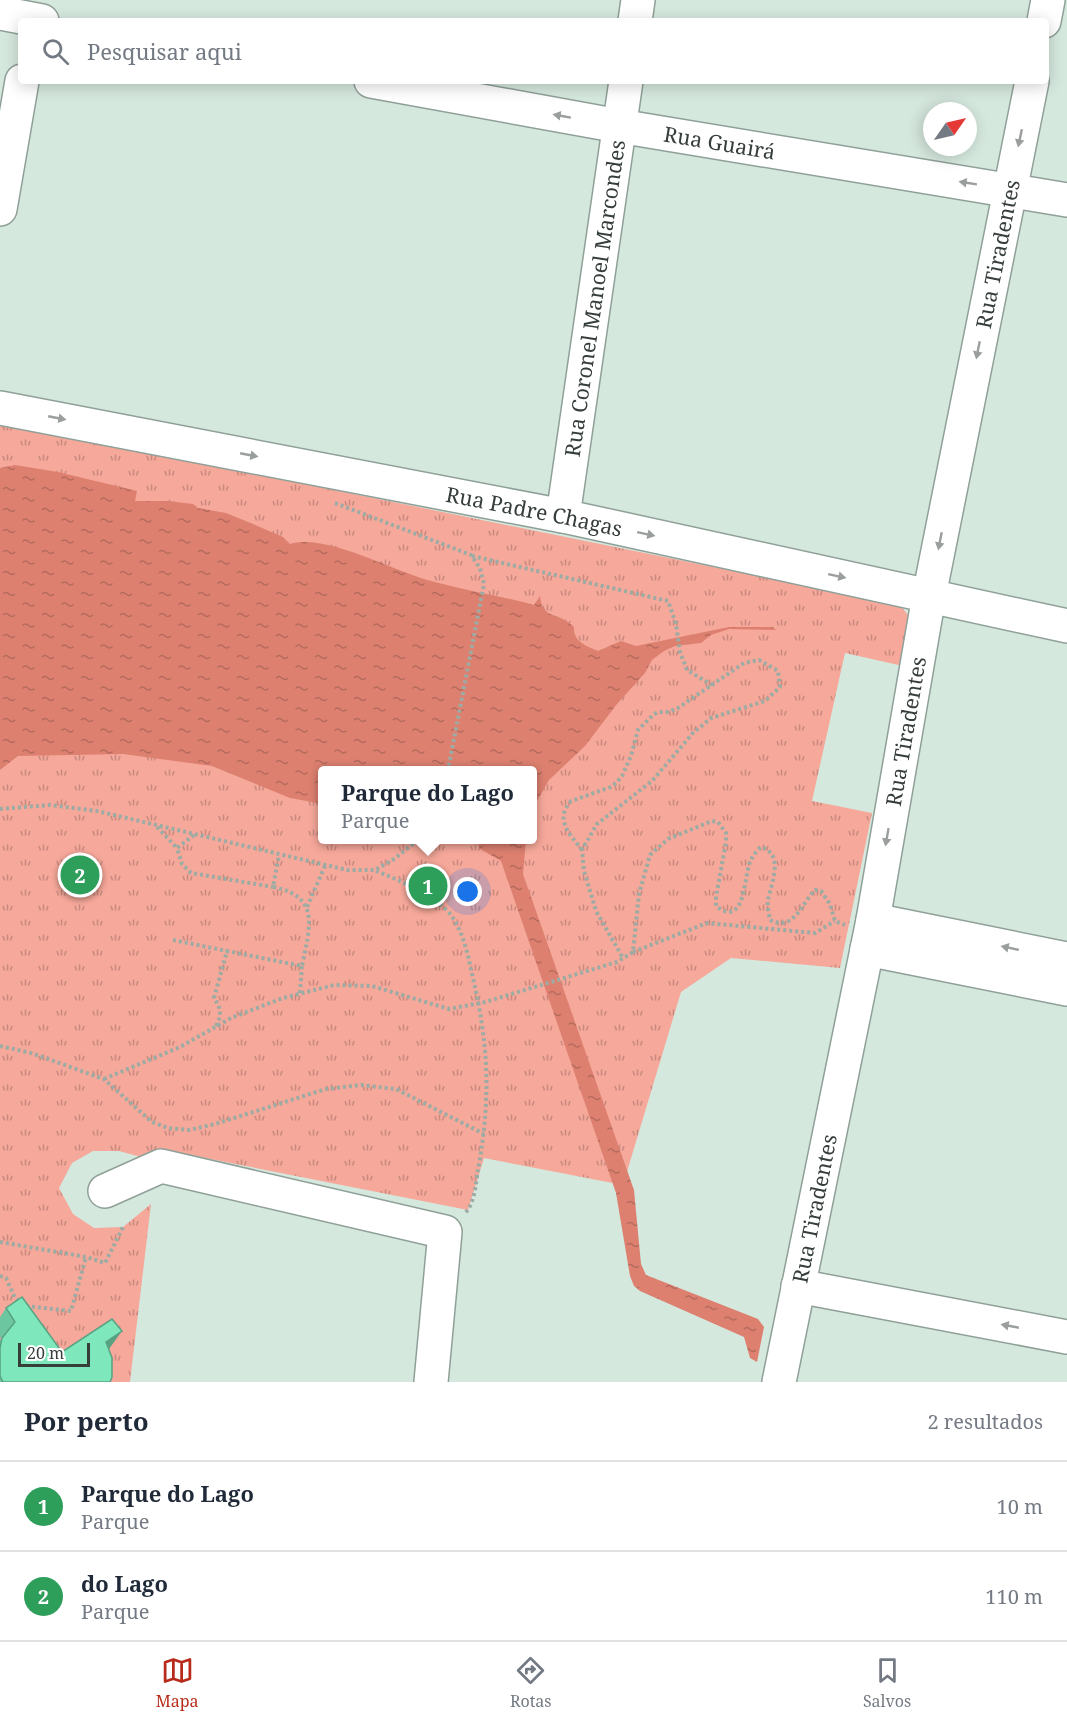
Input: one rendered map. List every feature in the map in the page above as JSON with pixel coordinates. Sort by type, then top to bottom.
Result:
[{"type":"street","points":[[635,18],[638,0]]},
{"type":"street","points":[[1045,18],[1048,0]]},
{"type":"street","points":[[0,13],[36,15]]},
{"type":"street","points":[[0,209],[21,84]]},
{"type":"street","name":"Rua Guairá","points":[[388,84],[620,126],[1067,200]]},
{"type":"street","name":"Rua Coronel Manoel Marcondes","points":[[563,516],[626,84]]},
{"type":"street","name":"Rua Tiradentes","points":[[779,1382],[870,934],[929,596],[1031,84]]},
{"type":"street","name":"Rua Padre Chagas","points":[[0,408],[563,516],[1067,626]]},
{"type":"street","points":[[870,934],[1067,959]]},
{"type":"street","points":[[870,934],[1067,988]]},
{"type":"street","points":[[105,1191],[161,1166],[445,1232],[431,1382]]},
{"type":"street","points":[[798,1286],[1067,1337]]},
{"type":"path","points":[[471,555],[668,601],[676,624],[680,652],[687,670],[712,685]]},
{"type":"path","points":[[449,766],[484,584]]},
{"type":"path","points":[[582,850],[597,824],[652,781],[693,733],[711,718],[765,701],[780,687],[778,671],[759,660],[744,663],[678,708],[653,715],[638,730],[622,776],[611,786],[571,801],[567,806],[563,814],[563,824],[582,850],[584,871],[596,911],[623,958]]},
{"type":"path","points":[[0,809],[50,806],[97,811],[325,866],[347,870],[375,870],[411,885],[452,916],[463,937],[479,1003],[487,1061],[484,1134],[474,1189],[468,1210],[445,1232]]},
{"type":"path","points":[[633,952],[639,894],[650,855],[668,839],[712,821],[718,822],[726,833],[716,906],[722,911],[735,910],[741,902],[750,862],[761,847],[767,849],[771,854],[776,868],[768,900],[770,920],[778,924],[791,921],[815,890],[820,891],[830,904],[835,921]]},
{"type":"path","points":[[155,825],[177,848],[182,864],[191,873],[273,887],[298,896],[308,908]]},
{"type":"path","points":[[177,848],[194,835]]},
{"type":"path","points":[[375,870],[413,844]]},
{"type":"path","points":[[273,887],[279,855]]},
{"type":"path","points":[[300,993],[310,921],[308,908],[325,866]]},
{"type":"path","points":[[835,921],[870,934]]},
{"type":"path","points":[[104,1079],[180,1047],[231,1018],[300,993],[334,985],[372,986],[449,1009],[485,1002],[617,962],[633,952],[708,923],[815,933],[835,921]]},
{"type":"path","points":[[173,940],[302,966]]},
{"type":"path","points":[[216,1027],[221,1017],[219,1006],[214,998],[227,951]]},
{"type":"path","points":[[0,1046],[31,1053],[104,1079],[152,1122],[168,1128],[189,1130],[198,1128],[326,1089],[361,1085],[396,1089],[484,1134]]},
{"type":"path","points":[[0,1242],[86,1257],[105,1263],[123,1227]]},
{"type":"path","points":[[0,1276],[6,1278],[15,1298],[26,1306],[70,1311],[86,1257]]},
{"type":"path","points":[[0,1335],[3,1340],[0,1343]]},
{"type":"green space","points":[[0,422],[900,605],[912,620],[903,666],[845,653],[812,801],[872,813],[840,968],[731,958],[681,992],[623,1185],[484,1158],[468,1210],[190,1155],[141,1157],[119,1151],[93,1151],[72,1163],[59,1188],[73,1214],[94,1228],[123,1227],[151,1204],[130,1382],[0,1382]]},
{"type":"water","points":[[15,465],[58,472],[137,491],[135,501],[193,504],[198,508],[226,513],[283,537],[290,544],[306,542],[323,544],[447,585],[534,605],[540,596],[541,604],[547,612],[568,622],[574,627],[578,640],[598,651],[621,641],[636,646],[729,627],[773,627],[776,630],[729,629],[711,635],[701,643],[675,646],[664,651],[652,660],[645,673],[617,704],[585,746],[549,780],[537,801],[537,766],[318,766],[318,803],[290,798],[212,766],[123,754],[18,756],[0,770],[0,468]]},
{"type":"water","points":[[478,844],[526,844],[523,874],[634,1190],[641,1264],[646,1275],[758,1319],[764,1327],[757,1362],[750,1358],[744,1337],[640,1291],[634,1286],[630,1276],[616,1193],[501,861],[480,849]]},
{"type":"building","points":[[22,1297],[62,1352],[112,1319],[122,1331],[106,1342],[112,1358],[110,1382],[3,1382],[0,1376],[2,1338],[15,1322],[6,1308]]},
{"type":"place","name":"do Lago","points":[[80,875]]},
{"type":"place","name":"Parque do Lago","points":[[428,886]]}]
